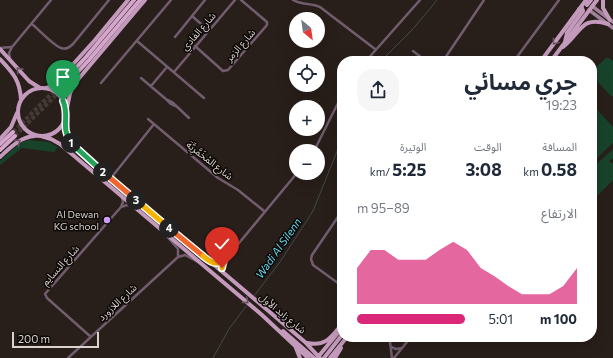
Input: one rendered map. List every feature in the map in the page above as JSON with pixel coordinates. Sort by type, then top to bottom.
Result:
[{"type":"highway","points":[[134,0],[61,87],[89,60],[140,0]]},
{"type":"highway","points":[[0,144],[14,134],[0,150]]},
{"type":"main road","points":[[21,101],[29,92],[51,86],[58,81],[128,0]]},
{"type":"main road","points":[[0,157],[21,140],[29,137],[48,136],[56,132],[65,119],[70,93],[75,83],[145,0]]},
{"type":"main road","points":[[544,56],[586,0]]},
{"type":"main road","points":[[591,0],[591,8]]},
{"type":"main road","points":[[555,56],[597,0]]},
{"type":"main road","points":[[603,0],[603,8],[613,28]]},
{"type":"main road","points":[[580,8],[591,8],[610,22]]},
{"type":"main road","points":[[565,42],[566,36],[583,11],[582,8],[580,8]]},
{"type":"main road","points":[[560,49],[589,22],[610,22]]},
{"type":"main road","points":[[0,48],[29,82],[52,91],[60,96],[65,104],[66,110]]},
{"type":"main road","points":[[0,59],[17,79],[21,101],[11,127],[0,139]]},
{"type":"main road","points":[[18,111],[19,119],[24,129],[31,134],[40,136]]},
{"type":"main road","name":"شارع زايد الأول","points":[[65,119],[65,130],[72,144],[305,342],[320,358]]},
{"type":"main road","name":"شارع زايد الأول","points":[[40,136],[51,139],[60,144],[262,315],[308,358]]},
{"type":"main road","points":[[277,328],[286,333],[314,358]]},
{"type":"main road","points":[[305,342],[315,344],[326,341],[337,330]]},
{"type":"main road","points":[[320,358],[337,335]]},
{"type":"main road","points":[[320,358],[337,340]]},
{"type":"main road","points":[[330,358],[343,342]]},
{"type":"main road","points":[[335,358],[344,342]]},
{"type":"main road","points":[[294,344],[300,358]]},
{"type":"street","points":[[10,60],[9,53],[12,47],[51,0]]},
{"type":"street","points":[[32,24],[58,46],[64,49],[73,44],[109,0]]},
{"type":"street","points":[[101,83],[171,0]]},
{"type":"street","points":[[175,37],[205,0]]},
{"type":"street","name":"شارع الفادي","points":[[174,72],[235,0]]},
{"type":"street","name":"شارع الزمر","points":[[195,46],[223,71],[228,70],[267,25],[267,22],[241,0]]},
{"type":"street","points":[[293,0],[298,3],[312,4],[320,7],[375,49]]},
{"type":"street","points":[[370,56],[420,0]]},
{"type":"street","points":[[446,56],[484,0]]},
{"type":"street","points":[[518,56],[559,0]]},
{"type":"street","points":[[192,16],[209,31]]},
{"type":"street","points":[[137,40],[204,98]]},
{"type":"street","points":[[0,48],[12,47]]},
{"type":"street","points":[[413,51],[420,56]]},
{"type":"street","points":[[151,86],[167,67]]},
{"type":"street","points":[[141,78],[167,100],[172,102],[189,118]]},
{"type":"street","points":[[318,144],[337,105]]},
{"type":"street","name":"شارع المْخَمَّرِيَّة","points":[[148,119],[218,178],[238,190],[264,211]]},
{"type":"street","points":[[111,178],[154,124]]},
{"type":"street","points":[[210,261],[218,263],[224,260],[291,180]]},
{"type":"street","points":[[122,196],[123,202],[121,207],[130,206],[136,208]]},
{"type":"street","name":"شارع النسايم","points":[[91,337],[47,298],[46,292],[121,207]]},
{"type":"street","points":[[337,218],[312,255],[311,259],[314,265],[337,282]]},
{"type":"street","points":[[163,231],[178,249],[178,257],[185,255],[200,263]]},
{"type":"street","name":"شارع اللازورد","points":[[68,358],[178,257]]},
{"type":"street","points":[[224,260],[222,268],[224,274]]},
{"type":"street","points":[[390,342],[393,358]]},
{"type":"street","points":[[393,358],[407,342]]},
{"type":"street","points":[[390,347],[396,349],[402,348]]},
{"type":"green space","points":[[606,58],[613,61],[613,96],[611,96],[597,81],[597,66]]},
{"type":"green space","points":[[597,109],[613,127],[613,143],[597,158]]},
{"type":"green space","points":[[29,140],[48,142],[58,147],[54,152],[22,148],[0,165],[0,161],[14,148]]},
{"type":"green space","points":[[613,149],[613,158],[609,161],[613,164],[613,180],[597,196],[597,163]]},
{"type":"waterway","name":"Wadi Al Silenn","points":[[386,56],[413,29],[437,0]]},
{"type":"waterway","name":"Wadi Al Silenn","points":[[254,296],[280,262],[313,211],[337,151]]},
{"type":"waterway","name":"Wadi Al Silenn","points":[[213,358],[229,329],[247,305]]},
{"type":"tunnel","points":[[13,132],[59,86]]},
{"type":"tunnel","points":[[15,136],[62,89]]},
{"type":"place","name":"Al Dewan KG school","points":[[107,220]]},
{"type":"route","points":[[63,101],[66,110],[65,130],[72,144],[210,261],[218,263],[224,260],[222,268]]}]
